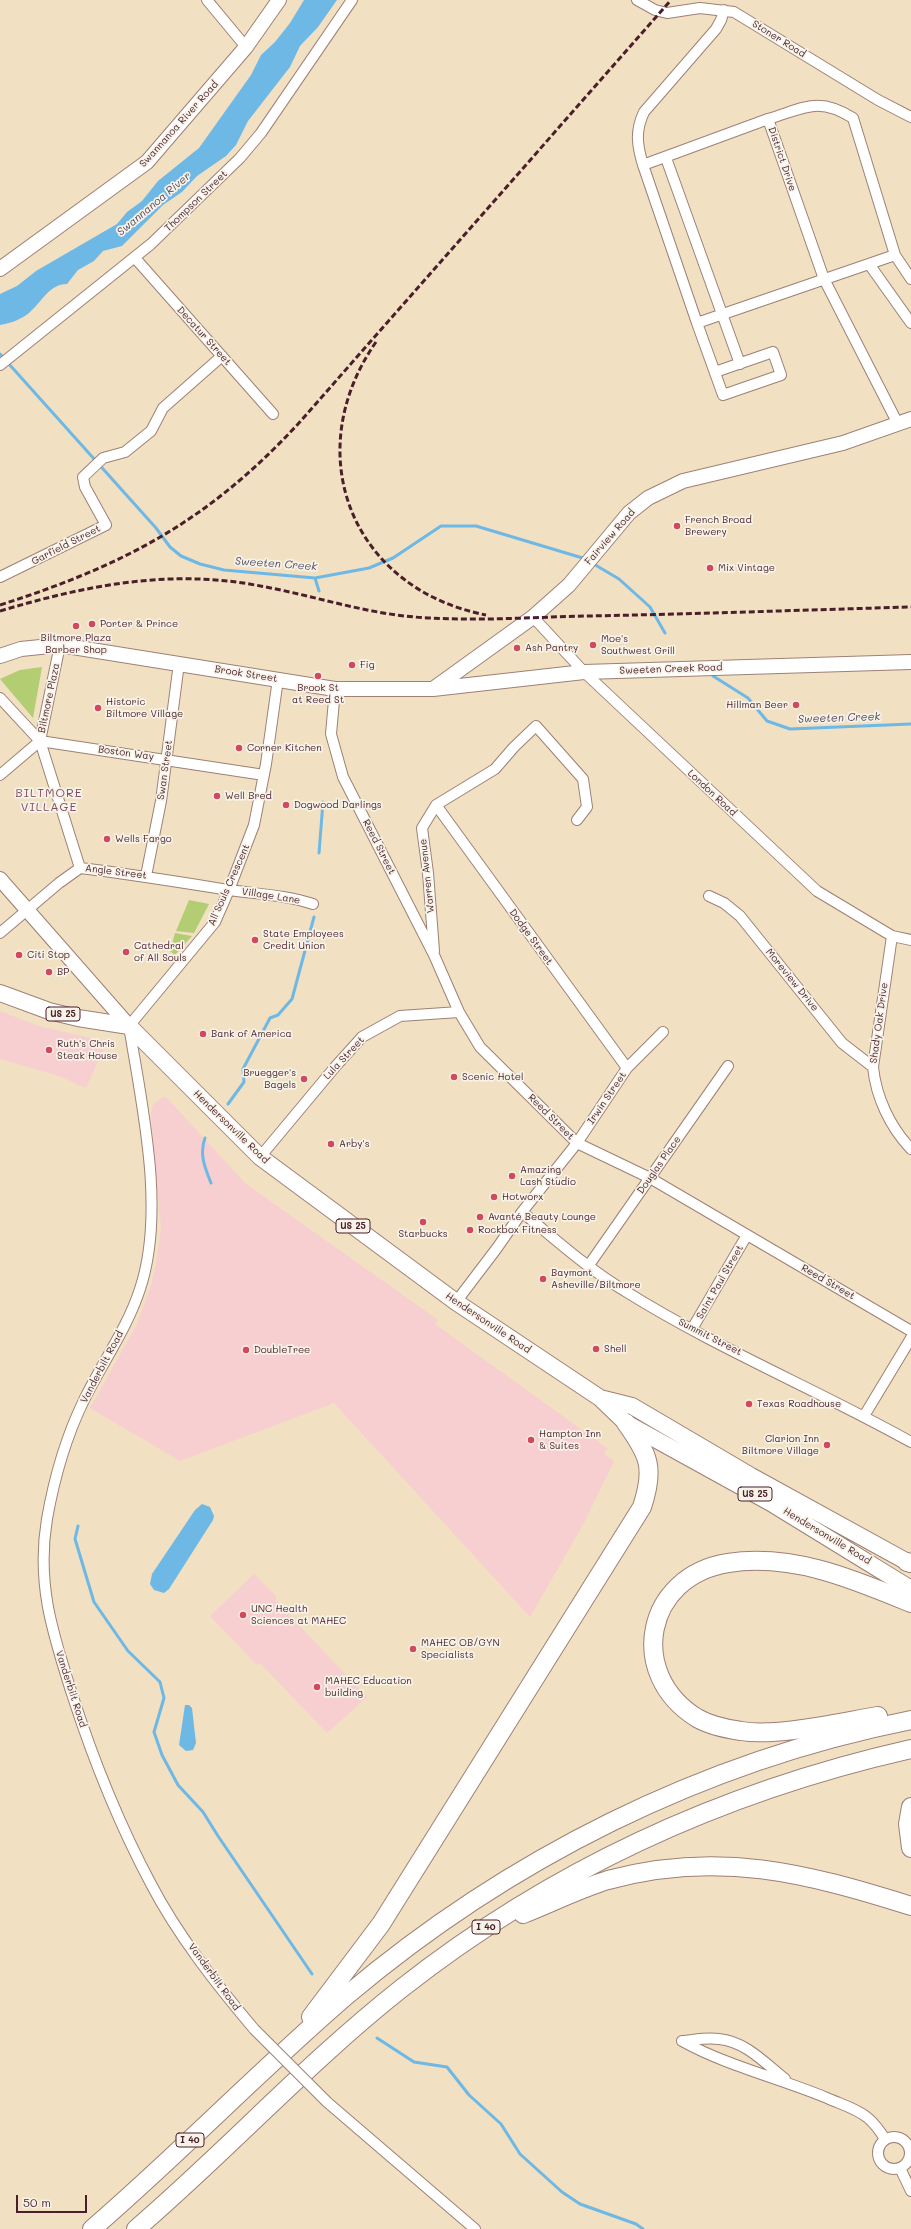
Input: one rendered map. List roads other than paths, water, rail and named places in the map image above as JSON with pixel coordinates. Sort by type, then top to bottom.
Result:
[{"type":"highway","points":[[286,2051],[381,1924],[642,1507],[648,1491],[648,1463],[644,1448],[626,1423]]},
{"type":"highway","points":[[911,1603],[848,1577],[808,1567],[774,1561],[727,1563],[706,1568],[688,1577],[675,1588],[664,1603],[655,1623],[653,1641],[654,1658],[658,1674],[678,1703],[698,1718],[716,1725],[742,1732],[770,1732],[883,1715],[911,1714]]},
{"type":"highway","name":"I 40","points":[[92,2229],[346,1997],[426,1933],[512,1876],[570,1843],[648,1804],[744,1766],[840,1736],[911,1720]]},
{"type":"highway","name":"I 40","points":[[136,2229],[362,2021],[406,1985],[483,1929],[581,1870],[684,1821],[764,1790],[809,1775],[911,1750]]},
{"type":"highway","points":[[911,1807],[908,1824],[911,1848]]},
{"type":"highway","points":[[483,1929],[608,1880],[678,1868],[727,1866],[766,1868],[849,1886],[911,1906]]},
{"type":"main road","name":"Swannanoa River Road","points":[[0,269],[147,162],[246,47],[279,0]]},
{"type":"main road","name":"Fairview Road","points":[[433,689],[533,617],[569,585],[629,513],[648,498],[683,481],[801,454],[905,422]]},
{"type":"main road","name":"Brook Street","points":[[0,656],[21,649],[60,646],[180,663],[335,689],[433,689]]},
{"type":"main road","name":"Sweeten Creek Road","points":[[433,689],[584,672],[911,662]]},
{"type":"main road","name":"Hendersonville Road","points":[[0,879],[129,1026],[260,1157],[456,1302],[600,1398],[626,1423],[771,1503],[911,1589]]},
{"type":"main road","name":"US 25","points":[[0,993],[45,1010],[78,1018],[129,1026]]},
{"type":"main road","name":"Hendersonville Road","points":[[600,1398],[632,1406],[752,1476],[910,1563]]},
{"type":"street","points":[[207,0],[246,47]]},
{"type":"street","name":"Thompson Street","points":[[1,365],[14,353],[135,258],[165,231],[250,146],[352,0]]},
{"type":"street","name":"Stoner Road","points":[[637,0],[655,10],[667,13],[700,8],[724,10],[740,15],[878,100],[911,117]]},
{"type":"street","points":[[715,372],[773,352],[781,375],[723,395],[697,323],[643,165],[636,139],[640,120],[644,112],[716,29],[722,20],[724,10]]},
{"type":"street","points":[[768,119],[816,104],[837,108],[853,118],[895,255],[911,279]]},
{"type":"street","name":"District Drive","points":[[643,165],[666,158],[768,119],[824,279],[905,422]]},
{"type":"street","points":[[666,158],[740,364]]},
{"type":"street","points":[[697,323],[895,255]]},
{"type":"street","name":"Decatur Street","points":[[135,258],[273,414]]},
{"type":"street","points":[[869,264],[911,323]]},
{"type":"street","name":"Garfield Street","points":[[1,577],[106,525],[85,488],[83,477],[103,458],[126,452],[151,430],[163,408],[222,356]]},
{"type":"street","name":"London Road","points":[[533,617],[584,672],[817,891],[892,936],[911,940]]},
{"type":"street","name":"Biltmore Plaza","points":[[40,741],[60,646]]},
{"type":"street","name":"Swan Street","points":[[146,876],[157,826],[180,663]]},
{"type":"street","name":"All Souls Crescent","points":[[129,1026],[214,922],[229,890],[254,826],[264,775],[278,679]]},
{"type":"street","name":"Reed Street","points":[[335,689],[332,734],[343,777],[434,955],[459,1012],[480,1047],[577,1143],[650,1178],[911,1331]]},
{"type":"street","name":"Biltmore Plaza","points":[[0,698],[40,741]]},
{"type":"street","name":"Warren Avenue","points":[[434,955],[428,873],[422,828],[436,805],[495,769],[514,747],[536,726],[583,779],[587,807],[577,820]]},
{"type":"street","points":[[0,775],[40,741],[80,868]]},
{"type":"street","name":"Boston Way","points":[[40,741],[167,759],[264,775]]},
{"type":"street","name":"Dodge Street","points":[[436,805],[627,1068]]},
{"type":"street","name":"Angle Street","points":[[0,933],[27,909],[80,868],[146,876],[229,890]]},
{"type":"street","name":"Village Lane","points":[[229,890],[295,898],[313,904]]},
{"type":"street","name":"Moreview Drive","points":[[709,896],[724,903],[740,916],[842,1043],[873,1067]]},
{"type":"street","name":"Shady Oak Drive","points":[[892,936],[873,1067],[874,1080],[883,1109],[909,1143]]},
{"type":"street","name":"Lula Street","points":[[260,1157],[362,1037],[400,1016],[459,1012]]},
{"type":"street","name":"Vanderbilt Road","points":[[129,1026],[146,1129],[150,1183],[148,1248],[140,1290],[125,1324],[81,1406],[58,1472],[51,1500],[44,1542],[45,1592],[50,1624],[83,1729],[113,1803],[151,1885],[180,1930],[228,1998],[254,2029],[327,2102],[475,2229]]},
{"type":"street","name":"Irwin Street","points":[[456,1302],[522,1212],[577,1143],[627,1068],[663,1032]]},
{"type":"street","name":"Douglas Place","points":[[589,1265],[728,1066]]},
{"type":"street","name":"Summit Street","points":[[522,1212],[624,1291],[692,1329],[864,1416],[911,1442]]},
{"type":"street","name":"Saint Paul Street","points":[[692,1329],[747,1235]]},
{"type":"street","points":[[864,1416],[911,1338]]},
{"type":"street","points":[[790,2082],[748,2050],[733,2042],[719,2038],[682,2041],[698,2050],[759,2074],[790,2082],[866,2116],[876,2125],[885,2139]]},
{"type":"street","points":[[896,2136],[908,2143],[910,2157],[900,2168],[890,2169],[880,2161],[878,2148],[885,2139],[896,2136]]},
{"type":"street","points":[[900,2168],[911,2191]]},
{"type":"water","name":"Swannanoa River","points":[[304,0],[337,0],[318,27],[300,46],[290,67],[248,121],[236,145],[226,156],[197,176],[182,192],[163,205],[122,246],[103,251],[94,261],[78,270],[67,284],[50,290],[29,313],[15,321],[0,325],[0,294],[17,286],[36,271],[117,224],[127,212],[142,201],[158,181],[199,148],[251,75],[261,55],[275,42],[290,23]]},
{"type":"water","points":[[202,1504],[210,1507],[214,1516],[213,1520],[169,1589],[164,1593],[154,1590],[150,1584],[152,1574],[195,1510]]},
{"type":"water","points":[[185,1705],[189,1705],[192,1708],[196,1743],[193,1750],[186,1751],[179,1745]]},
{"type":"waterway","name":"Sweeten Creek","points":[[0,354],[156,528],[170,547],[181,556],[200,564],[224,570],[315,578],[369,568],[393,558],[441,526],[476,526],[586,559]]},
{"type":"waterway","name":"Sweeten Creek","points":[[592,563],[619,579],[650,607],[665,633]]},
{"type":"waterway","points":[[315,578],[319,591]]},
{"type":"waterway","name":"Sweeten Creek","points":[[713,676],[748,698],[767,721],[790,729],[911,724]]},
{"type":"waterway","points":[[319,853],[323,802]]},
{"type":"waterway","points":[[228,1104],[244,1082],[243,1069],[270,1018],[278,1015],[292,999],[314,917]]},
{"type":"waterway","points":[[205,1138],[203,1144],[203,1155],[211,1183]]},
{"type":"waterway","points":[[78,1526],[75,1539],[94,1602],[128,1651],[160,1682],[164,1698],[154,1732],[162,1755],[178,1785],[203,1812],[312,1974]]},
{"type":"waterway","points":[[377,2038],[414,2062],[447,2067],[469,2095],[501,2124],[520,2154],[562,2192],[580,2204],[636,2224],[643,2229]]},
{"type":"railway","points":[[0,605],[45,590],[125,556],[162,536],[231,488],[298,424],[671,0]]},
{"type":"railway","points":[[376,342],[353,385],[341,428],[341,471],[352,511],[372,547],[401,577],[440,600],[486,615]]},
{"type":"railway","points":[[0,611],[63,594],[94,588],[126,583],[190,579],[222,580],[255,585],[386,613],[451,619],[911,607]]},
{"type":"place","name":"French Broad Brewery","points":[[677,526]]},
{"type":"place","name":"Mix Vintage","points":[[710,568]]},
{"type":"place","name":"Porter & Prince","points":[[92,624]]},
{"type":"place","name":"Biltmore Plaza Barber Shop","points":[[76,626]]},
{"type":"place","name":"Moe's Southwest Grill","points":[[593,645]]},
{"type":"place","name":"Ash Pantry","points":[[517,648]]},
{"type":"place","name":"Fig","points":[[352,665]]},
{"type":"place","name":"Brook St at Reed St","points":[[318,676]]},
{"type":"place","name":"Hillman Beer","points":[[796,705]]},
{"type":"place","name":"Historic Biltmore Village","points":[[98,708]]},
{"type":"place","name":"Corner Kitchen","points":[[239,748]]},
{"type":"place","name":"Well Bred","points":[[217,796]]},
{"type":"place","name":"Dogwood Darlings","points":[[286,805]]},
{"type":"place","name":"Wells Fargo","points":[[107,839]]},
{"type":"place","name":"State Employees Credit Union","points":[[255,940]]},
{"type":"place","name":"Cathedral of All Souls","points":[[126,952]]},
{"type":"place","name":"Citi Stop","points":[[19,955]]},
{"type":"place","name":"BP","points":[[49,972]]},
{"type":"place","name":"Bank of America","points":[[203,1034]]},
{"type":"place","name":"Ruth's Chris Steak House","points":[[49,1050]]},
{"type":"place","name":"Scenic Hotel","points":[[454,1077]]},
{"type":"place","name":"Bruegger's Bagels","points":[[304,1079]]},
{"type":"place","name":"Arby's","points":[[331,1144]]},
{"type":"place","name":"Amazing Lash Studio","points":[[512,1176]]},
{"type":"place","name":"Hotworx","points":[[494,1197]]},
{"type":"place","name":"Avanté Beauty Lounge","points":[[480,1217]]},
{"type":"place","name":"Starbucks","points":[[423,1222]]},
{"type":"place","name":"Rockbox Fitness","points":[[470,1230]]},
{"type":"place","name":"Baymont Asheville/Biltmore","points":[[543,1279]]},
{"type":"place","name":"Shell","points":[[596,1349]]},
{"type":"place","name":"DoubleTree","points":[[246,1350]]},
{"type":"place","name":"Texas Roadhouse","points":[[749,1404]]},
{"type":"place","name":"Hampton Inn & Suites","points":[[531,1440]]},
{"type":"place","name":"Clarion Inn Biltmore Village","points":[[827,1445]]},
{"type":"place","name":"UNC Health Sciences at MAHEC","points":[[243,1615]]},
{"type":"place","name":"MAHEC OB/GYN Specialists","points":[[413,1649]]},
{"type":"place","name":"MAHEC Education building","points":[[317,1687]]},
{"type":"district","name":"BILTMORE VILLAGE","points":[[49,800]]}]
